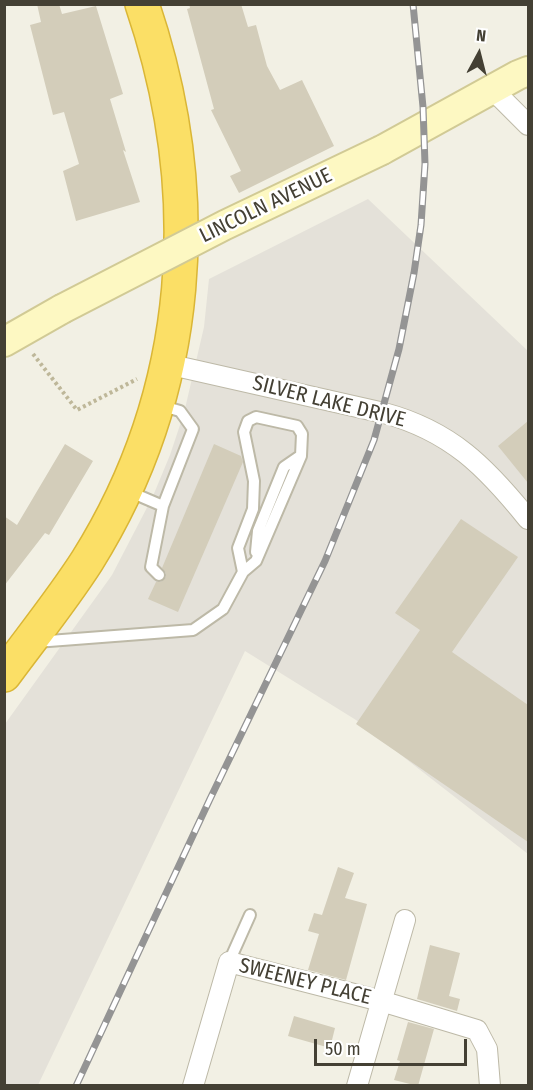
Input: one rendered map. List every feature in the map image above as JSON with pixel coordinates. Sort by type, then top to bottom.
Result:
[{"type":"highway","points":[[4,675],[87,560],[125,490],[157,405],[167,364],[180,282],[182,242],[180,182],[174,129],[164,75],[142,4]]},
{"type":"street","name":"LINCOLN AVENUE","points":[[4,342],[62,309],[225,225],[382,150],[528,71]]},
{"type":"street","points":[[493,90],[528,125]]},
{"type":"street","name":"SILVER LAKE DRIVE","points":[[167,364],[384,413],[414,423],[444,438],[474,459],[489,472],[528,519]]},
{"type":"street","points":[[357,1086],[405,920]]},
{"type":"street","name":"SWEENEY PLACE","points":[[193,1086],[229,962],[381,1001],[477,1030],[487,1049],[490,1086]]},
{"type":"lane","points":[[157,405],[180,411],[193,429],[163,506],[151,567],[159,575]]},
{"type":"lane","points":[[29,642],[193,630],[223,609],[243,572],[256,561],[258,531],[284,467],[301,456],[302,434],[297,426],[256,417],[248,421],[244,432],[254,481],[253,509],[238,548],[243,572]]},
{"type":"lane","points":[[125,490],[163,506]]},
{"type":"lane","name":"SWEENEY PLACE","points":[[229,962],[250,915]]},
{"type":"path","points":[[33,354],[77,410],[167,364]]},
{"type":"shaded area","points":[[368,199],[528,351],[528,854],[356,720],[245,651],[38,1085],[5,1086],[5,724],[112,575],[153,496],[184,413],[204,327],[209,279]]},
{"type":"building","points":[[37,4],[59,4],[62,14],[96,6],[123,94],[110,99],[140,202],[76,221],[63,171],[79,164],[64,112],[53,115],[30,25],[41,22]]},
{"type":"building","points":[[189,4],[241,4],[248,27],[256,25],[267,66],[280,90],[302,80],[334,146],[239,193],[230,176],[241,171],[211,110],[214,109],[187,9],[190,8]]},
{"type":"building","points":[[528,421],[528,483],[498,446]]},
{"type":"building","points":[[65,444],[93,461],[49,535],[45,533],[4,586],[4,516],[17,525]]},
{"type":"building","points":[[214,444],[241,456],[243,462],[178,612],[148,599],[156,582],[161,582],[166,577],[162,568]]},
{"type":"building","points":[[461,519],[518,557],[452,652],[528,705],[528,842],[356,724],[420,630],[395,613]]},
{"type":"building","points":[[338,867],[354,873],[345,898],[367,904],[346,980],[308,970],[319,934],[308,931],[314,913],[322,915]]},
{"type":"building","points":[[430,945],[460,953],[449,996],[460,999],[457,1011],[417,999]]},
{"type":"building","points":[[294,1016],[335,1028],[330,1048],[288,1036]]},
{"type":"building","points":[[408,1022],[434,1029],[418,1086],[394,1080]]},
{"type":"railway","points":[[76,1086],[210,799],[325,561],[374,440],[399,349],[421,225],[425,164],[423,107],[413,4]]}]
